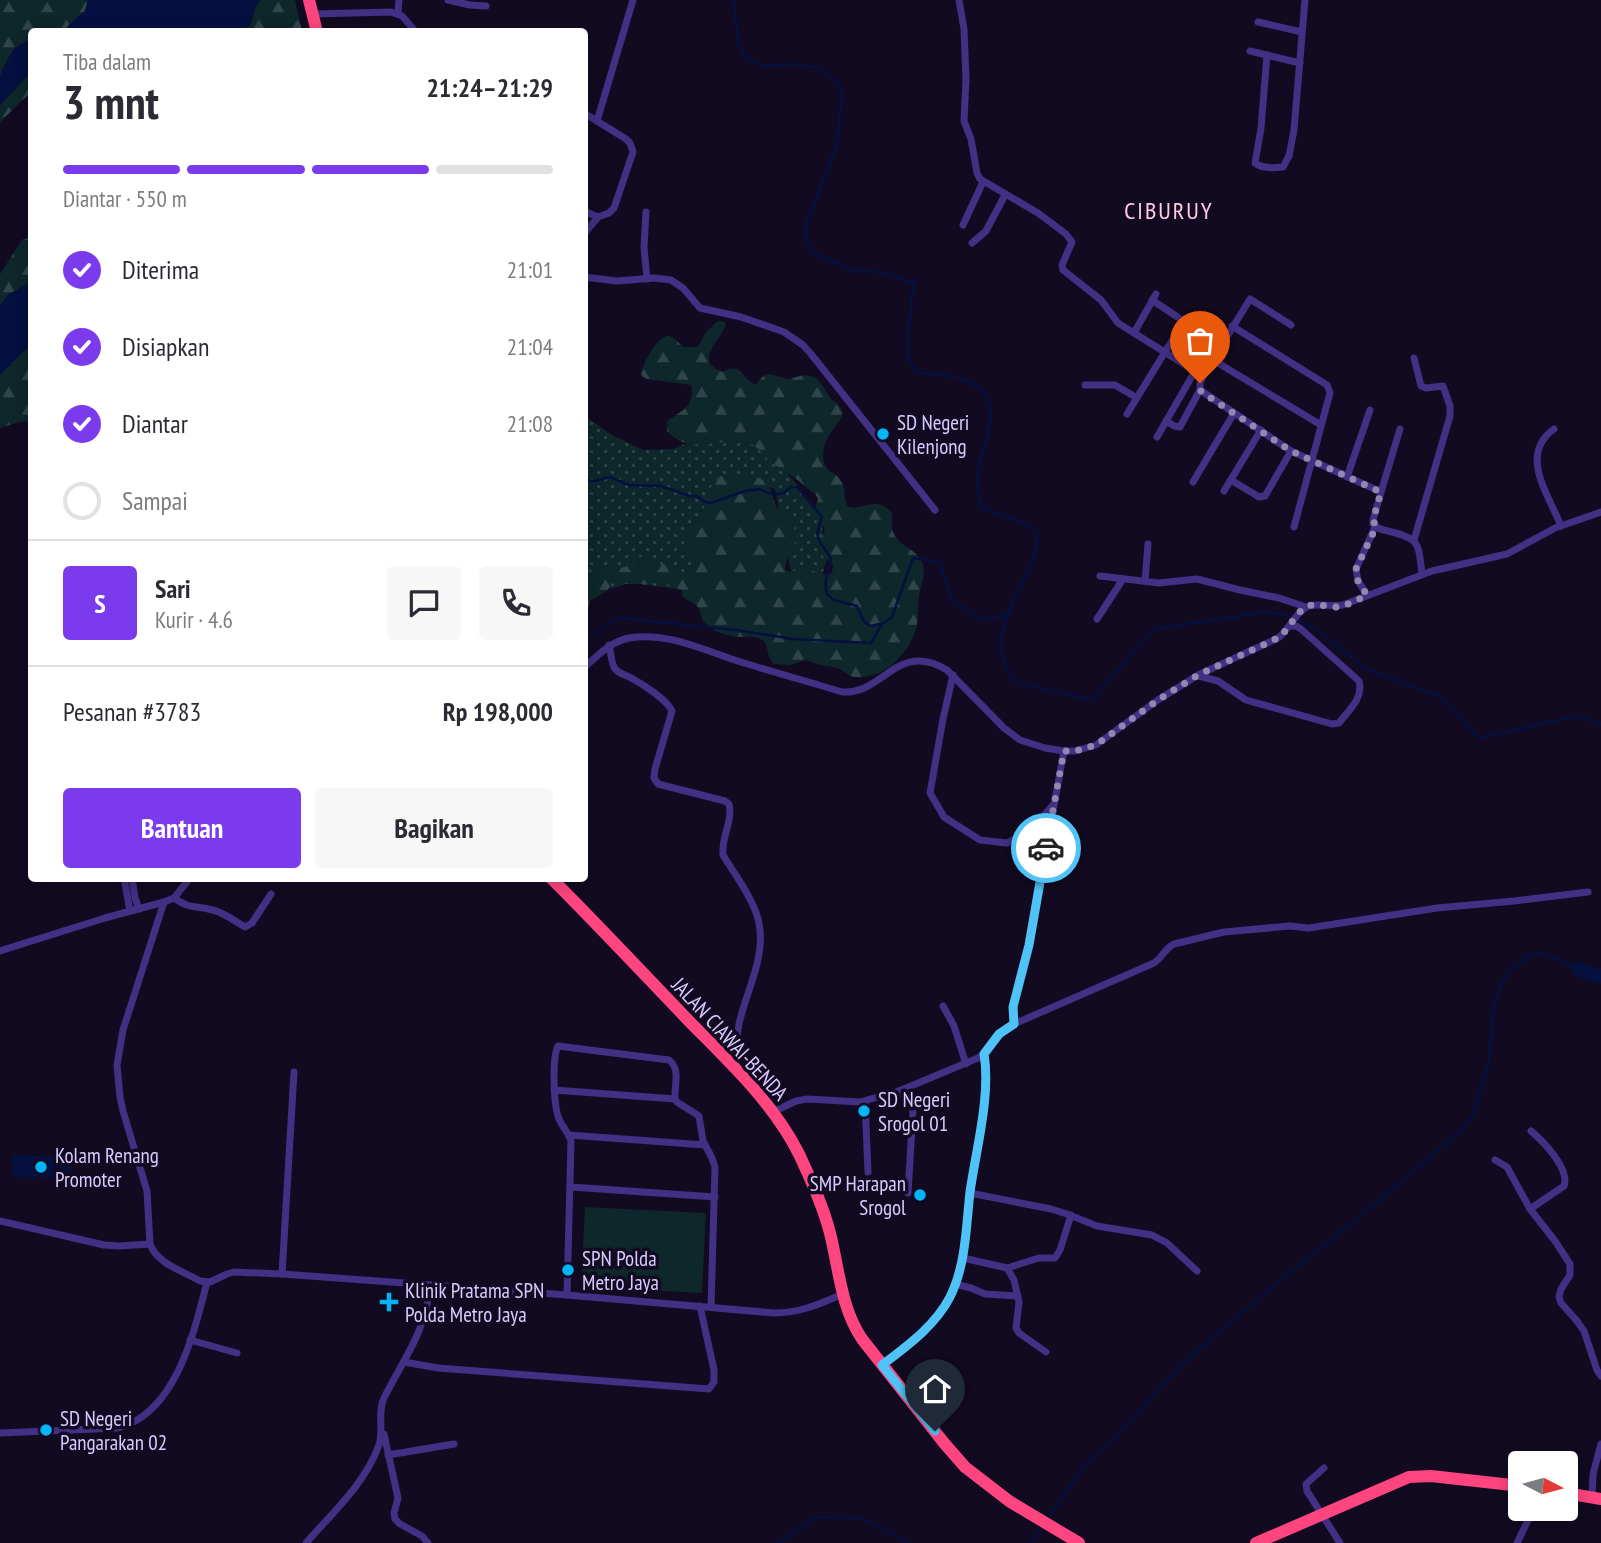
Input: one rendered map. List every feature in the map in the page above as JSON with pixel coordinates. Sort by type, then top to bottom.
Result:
[{"type":"highway","points":[[309,0],[316,28]]},
{"type":"highway","name":"JALAN CIAWAI-BENDA","points":[[555,882],[773,1112],[798,1153],[821,1203],[853,1324],[882,1365],[959,1461],[984,1483],[1069,1539]]},
{"type":"highway","points":[[1256,1543],[1401,1480],[1418,1476],[1508,1484]]},
{"type":"highway","points":[[1578,1495],[1597,1498]]},
{"type":"street","points":[[398,13],[399,0]]},
{"type":"street","points":[[448,0],[486,6]]},
{"type":"street","points":[[597,121],[633,0]]},
{"type":"street","points":[[959,0],[964,29],[964,121],[973,146],[977,173],[983,182],[1038,213],[1070,239],[1071,247],[1062,265],[1063,270],[1101,300],[1118,323],[1203,376]]},
{"type":"street","points":[[1267,55],[1255,163],[1259,166],[1283,167],[1289,156],[1294,131],[1305,0]]},
{"type":"street","points":[[313,14],[391,12],[398,13],[413,28]]},
{"type":"street","points":[[1258,22],[1302,32]]},
{"type":"street","points":[[1250,51],[1300,63]]},
{"type":"street","points":[[588,116],[626,139],[633,152],[614,208],[598,217],[588,229]]},
{"type":"street","points":[[963,225],[983,182]]},
{"type":"street","points":[[972,243],[986,231],[1005,195]]},
{"type":"street","points":[[646,212],[644,247],[647,279]]},
{"type":"street","points":[[588,213],[598,217]]},
{"type":"street","points":[[588,277],[617,281],[663,278],[671,280],[683,288],[700,308],[740,317],[784,332],[795,339],[810,354],[935,510]]},
{"type":"street","points":[[1134,333],[1154,297],[1221,346]]},
{"type":"street","points":[[1166,421],[1180,427],[1200,390],[1203,376],[1248,300],[1251,299],[1291,325]]},
{"type":"street","points":[[1127,414],[1184,321]]},
{"type":"street","points":[[1232,326],[1327,385],[1330,393],[1294,527]]},
{"type":"street","points":[[1414,358],[1422,386],[1443,386],[1451,411],[1414,540]]},
{"type":"street","points":[[1213,360],[1321,425]]},
{"type":"street","points":[[1157,437],[1195,371]]},
{"type":"street","points":[[1085,385],[1115,385],[1137,398]]},
{"type":"street","points":[[1200,390],[1291,451],[1381,492]]},
{"type":"street","points":[[1347,477],[1370,410]]},
{"type":"street","points":[[1193,482],[1234,413]]},
{"type":"street","points":[[1367,595],[1358,581],[1356,569],[1376,527],[1373,520],[1400,429]]},
{"type":"street","points":[[1554,429],[1542,442],[1537,464],[1539,479],[1561,526]]},
{"type":"street","points":[[1224,491],[1261,430]]},
{"type":"street","points":[[1231,480],[1263,497],[1291,451]]},
{"type":"street","points":[[588,664],[610,645],[627,638],[666,639],[853,693],[893,669],[913,661],[926,661],[937,664],[953,675],[1013,736],[1032,745],[1075,751],[1096,745],[1198,675],[1278,638],[1303,609],[1315,605],[1343,606],[1422,574],[1507,554],[1561,526],[1601,512]]},
{"type":"street","points":[[1376,527],[1414,540],[1419,549],[1422,574]]},
{"type":"street","points":[[1145,581],[1148,544]]},
{"type":"street","points":[[1100,576],[1158,583],[1197,579],[1279,598],[1303,609]]},
{"type":"street","points":[[1097,619],[1123,579]]},
{"type":"street","points":[[1198,675],[1218,681],[1246,700],[1332,724],[1339,723],[1359,697],[1359,681],[1301,629],[1291,625]]},
{"type":"street","points":[[610,645],[613,666],[617,671],[664,699],[672,711],[655,769],[654,778],[658,784],[729,804],[731,817],[723,855],[760,922],[757,966],[739,1024],[735,1069]]},
{"type":"street","points":[[953,675],[930,793],[943,817],[980,840],[1007,843],[1028,832],[1053,806]]},
{"type":"street","points":[[1014,1024],[1013,1007],[1029,945],[1064,751]]},
{"type":"street","points":[[125,882],[130,911]]},
{"type":"street","points":[[133,882],[139,909]]},
{"type":"street","points":[[0,951],[164,902],[174,898],[187,882]]},
{"type":"street","points":[[773,1112],[796,1101],[808,1099],[852,1103],[866,1101],[966,1064],[984,1054],[999,1034],[1014,1024],[1154,963],[1168,946],[1212,934],[1290,926],[1309,928],[1437,908],[1588,892]]},
{"type":"street","points":[[174,898],[190,908],[213,910],[245,927],[252,923],[271,894]]},
{"type":"street","points":[[164,902],[123,1031],[117,1065],[121,1104],[147,1191],[149,1244],[152,1252],[161,1260],[200,1281],[207,1282],[234,1272],[282,1274],[786,1313],[809,1309],[844,1294]]},
{"type":"street","points":[[943,1006],[954,1026],[966,1064]]},
{"type":"street","points":[[567,1295],[571,1140],[556,1109],[555,1053],[558,1046],[669,1060],[676,1068],[675,1099]]},
{"type":"street","points":[[882,1365],[911,1343],[937,1317],[955,1284],[963,1258],[986,1082],[984,1054]]},
{"type":"street","points":[[282,1274],[294,1072]]},
{"type":"street","points":[[554,1090],[675,1099],[699,1116],[705,1144],[715,1167],[711,1307]]},
{"type":"street","points":[[899,1091],[913,1110],[908,1193]]},
{"type":"street","points":[[866,1101],[868,1172]]},
{"type":"street","points":[[1530,1209],[1564,1186],[1566,1181],[1566,1176],[1551,1152],[1531,1131]]},
{"type":"street","points":[[569,1135],[705,1144]]},
{"type":"street","points":[[1495,1160],[1504,1163],[1511,1171],[1530,1209],[1570,1264],[1570,1275],[1560,1289],[1559,1297],[1584,1331],[1601,1376]]},
{"type":"street","points":[[571,1187],[715,1196]]},
{"type":"street","points":[[970,1193],[1051,1209],[1097,1226],[1152,1235],[1167,1243],[1198,1271]]},
{"type":"street","points":[[963,1258],[1007,1268],[1040,1258],[1056,1258],[1071,1215]]},
{"type":"street","points":[[0,1220],[104,1245],[149,1244]]},
{"type":"street","points":[[1007,1268],[1014,1280],[1019,1301],[1016,1328],[1046,1352]]},
{"type":"street","points":[[0,1433],[105,1429],[130,1425],[149,1411],[169,1388],[190,1340],[207,1282]]},
{"type":"street","points":[[955,1284],[971,1287],[985,1294],[1018,1296]]},
{"type":"street","points":[[428,1543],[422,1536],[395,1519],[398,1498],[380,1415],[382,1404],[422,1327],[430,1285]]},
{"type":"street","points":[[404,1363],[709,1389],[714,1382],[714,1370],[701,1306]]},
{"type":"street","points":[[190,1340],[237,1353]]},
{"type":"street","points":[[306,1543],[367,1471],[380,1441],[382,1427]]},
{"type":"street","points":[[388,1455],[454,1444]]},
{"type":"street","points":[[1597,1498],[1593,1474],[1601,1444]]},
{"type":"street","points":[[1324,1468],[1308,1481],[1307,1491],[1340,1543]]},
{"type":"street","points":[[1517,1543],[1528,1521]]},
{"type":"green space","points":[[0,0],[88,0],[85,11],[67,28],[28,28],[28,42],[15,49],[0,76]]},
{"type":"green space","points":[[261,0],[295,0],[301,28],[243,28],[250,26],[256,5]]},
{"type":"green space","points":[[28,75],[28,95],[0,122],[0,105]]},
{"type":"green space","points":[[28,238],[28,284],[8,295],[0,306],[0,274],[22,240]]},
{"type":"green space","points":[[718,321],[725,322],[726,325],[709,356],[711,365],[716,369],[722,372],[729,369],[738,370],[756,385],[762,377],[769,374],[788,379],[805,375],[815,377],[843,412],[826,441],[823,451],[825,465],[843,484],[847,506],[880,504],[892,513],[894,534],[921,559],[923,565],[916,629],[901,656],[886,669],[867,677],[853,677],[837,668],[806,660],[790,665],[774,664],[762,640],[715,631],[705,623],[696,605],[682,596],[682,590],[659,581],[644,585],[628,580],[611,584],[607,591],[590,601],[588,607],[588,573],[595,564],[623,567],[643,556],[658,565],[668,564],[683,572],[689,570],[692,564],[686,538],[702,512],[711,487],[720,476],[753,477],[762,480],[769,487],[777,507],[792,523],[796,535],[785,570],[791,572],[804,566],[821,574],[832,573],[833,565],[820,553],[817,546],[818,536],[825,532],[813,514],[818,499],[815,493],[767,459],[751,444],[686,443],[667,431],[667,421],[689,403],[691,385],[647,379],[641,374],[651,351],[664,337],[671,337],[684,347],[698,347],[706,332]]},
{"type":"green space","points":[[28,347],[28,421],[0,428],[0,375]]},
{"type":"green space","points":[[588,418],[612,435],[643,450],[673,449],[698,439],[738,439],[766,445],[820,515],[827,557],[822,576],[791,572],[775,489],[740,478],[690,591],[626,584],[588,596]]},
{"type":"green space","points":[[585,1207],[706,1213],[702,1293],[581,1287]]},
{"type":"shaded area","points":[[88,0],[261,0],[256,5],[250,26],[243,28],[67,28],[85,11]]},
{"type":"shaded area","points":[[28,41],[28,75],[0,105],[0,76],[14,49]]},
{"type":"shaded area","points":[[28,284],[28,347],[0,375],[0,306],[8,295]]},
{"type":"shaded area","name":"Kolam Renang Promoter","points":[[13,1155],[70,1157],[69,1178],[12,1177]]},
{"type":"waterway","points":[[734,0],[738,44],[746,57],[764,66],[788,64],[816,67],[837,82],[842,93],[837,142],[806,224],[806,241],[813,253],[857,272],[887,273],[910,282],[915,279],[908,332],[910,361],[922,373],[972,383],[986,396],[991,414],[978,470],[981,507],[1030,526],[1037,538],[1035,555],[1012,603],[1000,642],[1014,682],[1091,700],[1154,629],[1264,612],[1288,615],[1314,628],[1368,670],[1440,696],[1479,738],[1576,716],[1601,724]]},
{"type":"waterway","points":[[588,480],[610,477],[629,485],[661,486],[697,496],[711,503],[745,491],[760,489],[778,494],[797,487],[822,517],[818,538],[831,559],[826,580],[827,594],[834,600],[857,606],[863,620],[870,626],[880,624]]},
{"type":"waterway","points":[[588,642],[600,629],[620,618],[793,639],[871,643],[882,624],[892,617],[913,558],[939,562],[952,601],[984,620],[1009,615]]},
{"type":"waterway","points":[[1047,1520],[1084,1466],[1114,1439],[1183,1363],[1381,1199],[1460,1131],[1472,1117],[1488,1067],[1494,1005],[1498,991],[1511,970],[1526,956],[1542,953],[1579,969]]},
{"type":"waterway","points":[[1579,969],[1601,976]]},
{"type":"waterway","points":[[778,1543],[816,1517],[861,1518],[908,1543]]},
{"type":"waterway","points":[[1031,1543],[1043,1526]]},
{"type":"way so far","points":[[1046,848],[1064,751],[1096,745],[1198,675],[1278,638],[1306,607],[1343,606],[1367,595],[1358,581],[1356,569],[1376,527],[1373,520],[1381,492],[1291,451],[1203,393],[1200,383]]},
{"type":"place","name":"SD Negeri Kilenjong","points":[[883,434]]},
{"type":"place","name":"SD Negeri Srogol 01","points":[[864,1111]]},
{"type":"place","name":"Kolam Renang Promoter","points":[[41,1167]]},
{"type":"place","name":"SMP Harapan Srogol","points":[[920,1195]]},
{"type":"place","name":"SPN Polda Metro Jaya","points":[[568,1270]]},
{"type":"place","name":"Klinik Pratama SPN Polda Metro Jaya","points":[[389,1302]]},
{"type":"place","name":"SD Negeri Pangarakan 02","points":[[46,1430]]},
{"type":"district","name":"CIBURUY","points":[[1169,210]]},
{"type":"route","points":[[935,1431],[882,1365],[911,1343],[937,1317],[955,1286],[963,1258],[985,1097],[984,1054],[999,1034],[1014,1024],[1013,1007],[1029,945],[1046,848]]}]
